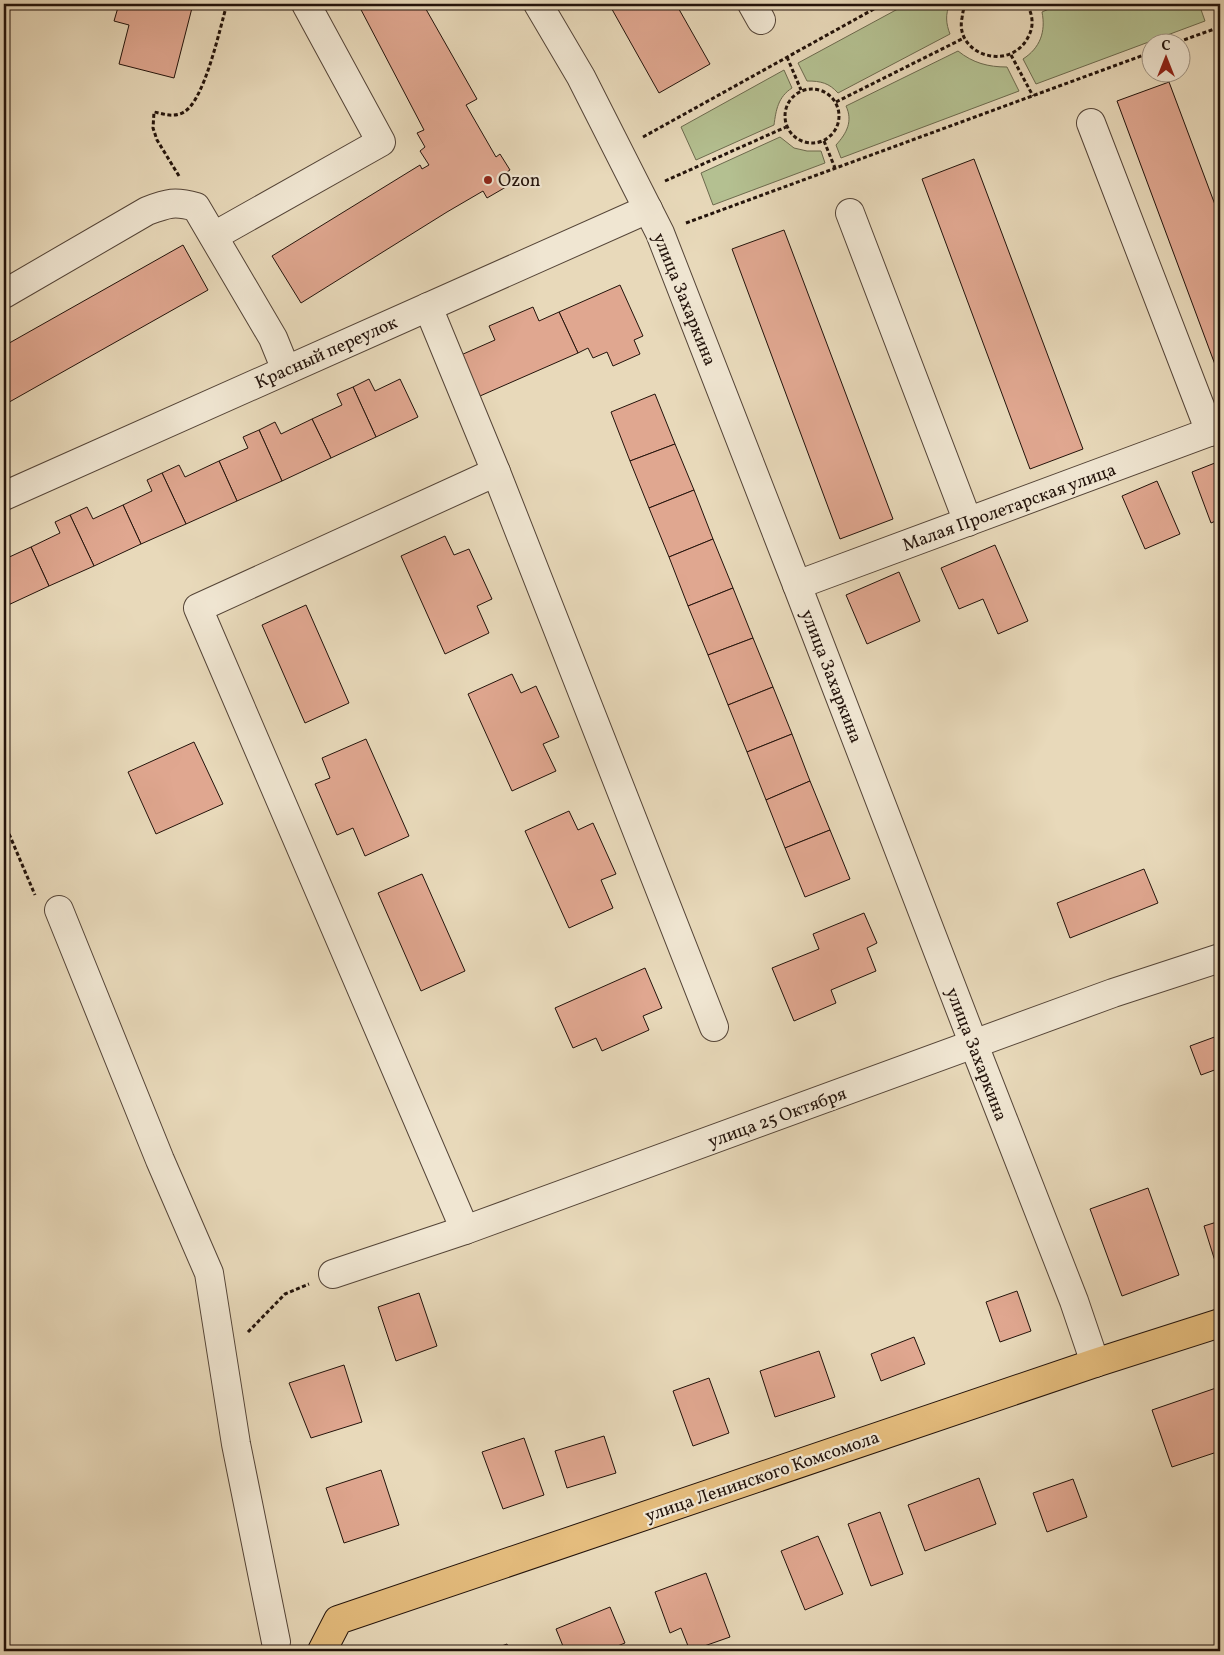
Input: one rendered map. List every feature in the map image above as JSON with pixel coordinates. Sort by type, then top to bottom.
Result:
[{"type":"main road","name":"улица Ленинского Комсомола","points":[[322,1651],[338,1620],[1095,1362],[1220,1323]]},
{"type":"street","points":[[214,236],[382,142],[306,4]]},
{"type":"street","name":"улица Захаркина","points":[[538,4],[581,77],[649,212],[798,585],[1074,1302],[1095,1362]]},
{"type":"street","points":[[1091,123],[1215,430]]},
{"type":"street","points":[[4,294],[147,211],[169,203],[180,203],[196,207],[273,338],[286,370]]},
{"type":"street","name":"Красный переулок","points":[[4,496],[428,307],[649,212]]},
{"type":"street","points":[[850,213],[968,522]]},
{"type":"street","points":[[428,307],[496,472],[714,1028]]},
{"type":"street","name":"Малая Пролетарская улица","points":[[798,585],[1215,430]]},
{"type":"street","points":[[465,1230],[198,608],[496,472]]},
{"type":"street","points":[[58,910],[156,1151],[209,1273],[236,1444],[276,1642]]},
{"type":"street","name":"улица 25 Октября","points":[[333,1274],[465,1230],[1113,993],[1220,958]]},
{"type":"path","points":[[196,207],[157,140],[153,128],[154,112],[176,115],[190,108],[209,69],[227,4]]},
{"type":"path","points":[[618,151],[883,4]]},
{"type":"path","points":[[967,4],[964,8],[961,23],[964,38],[974,49],[993,58],[1011,55],[1026,43],[1032,27],[1030,8],[1026,4]]},
{"type":"path","points":[[1030,8],[1040,4]]},
{"type":"path","points":[[1214,4],[1220,20]]},
{"type":"path","points":[[1192,37],[1220,27]]},
{"type":"path","points":[[836,102],[964,38]]},
{"type":"path","points":[[1011,55],[1033,96]]},
{"type":"path","points":[[649,212],[835,168],[1142,56]]},
{"type":"path","points":[[787,57],[801,90]]},
{"type":"path","points":[[815,88],[827,92],[836,102],[840,117],[836,131],[824,141],[808,143],[794,137],[786,127],[784,115],[788,101],[801,90],[815,88]]},
{"type":"path","points":[[649,212],[786,127]]},
{"type":"path","points":[[824,141],[835,168]]},
{"type":"path","points":[[4,822],[42,912],[58,910]]},
{"type":"path","points":[[247,1340],[248,1331],[285,1294],[333,1274]]},
{"type":"green space","points":[[907,4],[950,4],[947,19],[950,34],[838,93],[824,83],[807,81],[798,63]]},
{"type":"green space","points":[[1060,4],[1199,4],[1205,21],[1175,32],[1142,32],[1142,44],[1036,84],[1023,59],[1038,45],[1043,26],[1042,12]]},
{"type":"green space","points":[[958,51],[969,59],[981,64],[1007,67],[1019,91],[841,158],[836,145],[848,127],[849,117],[846,106]]},
{"type":"green space","points":[[784,70],[792,88],[781,100],[774,125],[696,160],[681,127]]},
{"type":"green space","points":[[780,137],[794,148],[807,151],[821,151],[825,163],[713,205],[701,173]]},
{"type":"building","points":[[119,4],[193,4],[174,78],[119,64],[129,25],[114,21]]},
{"type":"building","points":[[358,4],[423,4],[477,99],[466,105],[496,157],[500,154],[510,170],[499,177],[506,187],[487,198],[483,191],[301,303],[272,256],[420,165],[422,169],[429,165],[420,151],[425,147],[417,133],[424,130]]},
{"type":"building","points":[[609,4],[676,4],[710,64],[659,93]]},
{"type":"building","points":[[1169,82],[1220,218],[1220,378],[1117,101]]},
{"type":"building","points":[[974,159],[1083,449],[1030,469],[922,179]]},
{"type":"building","points":[[784,230],[893,519],[840,539],[732,249]]},
{"type":"building","points":[[183,245],[208,290],[4,405],[4,346]]},
{"type":"building","points":[[620,285],[643,336],[634,340],[640,354],[613,366],[607,352],[593,358],[588,348],[578,353],[559,312]]},
{"type":"building","points":[[533,307],[539,321],[559,312],[578,353],[480,396],[461,355],[495,340],[489,326]]},
{"type":"building","points":[[369,379],[375,391],[400,379],[418,417],[376,437],[353,387]]},
{"type":"building","points":[[353,387],[376,437],[331,458],[312,419],[342,405],[337,394]]},
{"type":"building","points":[[655,394],[675,444],[630,461],[611,412]]},
{"type":"building","points":[[312,419],[331,458],[282,481],[259,430],[275,422],[281,434]]},
{"type":"building","points":[[259,430],[282,481],[237,501],[219,461],[248,448],[243,437]]},
{"type":"building","points":[[675,444],[694,490],[649,508],[630,461]]},
{"type":"building","points":[[219,461],[237,501],[186,524],[162,473],[179,465],[185,477]]},
{"type":"building","points":[[1220,461],[1220,519],[1211,523],[1192,472]]},
{"type":"building","points":[[162,473],[186,524],[141,544],[123,505],[152,491],[147,480]]},
{"type":"building","points":[[1157,481],[1180,534],[1145,549],[1122,496]]},
{"type":"building","points":[[694,490],[713,539],[669,557],[649,508]]},
{"type":"building","points":[[123,505],[141,544],[94,566],[70,515],[87,507],[93,519]]},
{"type":"building","points":[[70,515],[94,566],[49,586],[31,547],[60,533],[55,522]]},
{"type":"building","points":[[445,536],[454,555],[469,549],[492,599],[477,606],[489,633],[445,654],[401,556]]},
{"type":"building","points":[[713,539],[733,588],[688,606],[669,557]]},
{"type":"building","points":[[995,545],[1028,621],[998,634],[983,599],[959,609],[941,568]]},
{"type":"building","points":[[31,547],[49,586],[6,606],[4,601],[4,558]]},
{"type":"building","points":[[899,572],[920,621],[867,644],[846,595]]},
{"type":"building","points":[[733,588],[753,638],[708,655],[688,606]]},
{"type":"building","points":[[306,605],[349,703],[305,723],[262,625]]},
{"type":"building","points":[[753,638],[773,687],[728,705],[708,655]]},
{"type":"building","points":[[512,674],[521,693],[536,686],[559,737],[543,744],[556,771],[512,791],[468,694]]},
{"type":"building","points":[[773,687],[792,734],[747,752],[728,705]]},
{"type":"building","points":[[792,734],[810,781],[766,800],[747,752]]},
{"type":"building","points":[[366,739],[409,836],[365,856],[353,828],[337,835],[315,784],[330,778],[322,758]]},
{"type":"building","points":[[194,742],[223,804],[156,834],[128,772]]},
{"type":"building","points":[[810,781],[830,830],[785,848],[766,800]]},
{"type":"building","points":[[569,811],[578,830],[593,823],[616,874],[601,880],[613,908],[569,928],[525,831]]},
{"type":"building","points":[[830,830],[850,879],[805,897],[785,848]]},
{"type":"building","points":[[1144,869],[1158,903],[1070,938],[1057,903]]},
{"type":"building","points":[[422,874],[465,971],[421,991],[378,893]]},
{"type":"building","points":[[864,913],[877,943],[867,948],[876,971],[831,990],[836,1003],[794,1021],[772,968],[819,949],[813,934]]},
{"type":"building","points":[[645,968],[662,1008],[643,1016],[649,1030],[602,1051],[596,1038],[573,1048],[555,1008]]},
{"type":"building","points":[[1220,1035],[1220,1068],[1201,1075],[1190,1046]]},
{"type":"building","points":[[1148,1188],[1179,1275],[1122,1296],[1090,1209]]},
{"type":"building","points":[[1220,1221],[1220,1277],[1204,1226]]},
{"type":"building","points":[[1017,1291],[1031,1331],[1000,1342],[986,1302]]},
{"type":"building","points":[[419,1293],[437,1346],[396,1361],[378,1307]]},
{"type":"building","points":[[914,1337],[925,1364],[881,1381],[871,1354]]},
{"type":"building","points":[[819,1351],[835,1397],[775,1417],[760,1371]]},
{"type":"building","points":[[344,1365],[362,1422],[311,1438],[289,1383]]},
{"type":"building","points":[[709,1378],[729,1433],[693,1446],[673,1391]]},
{"type":"building","points":[[1216,1388],[1220,1402],[1220,1451],[1172,1467],[1152,1410]]},
{"type":"building","points":[[604,1436],[616,1473],[567,1488],[555,1451]]},
{"type":"building","points":[[524,1438],[544,1495],[503,1509],[482,1452]]},
{"type":"building","points":[[381,1470],[399,1525],[344,1543],[326,1488]]},
{"type":"building","points":[[979,1478],[996,1524],[925,1551],[908,1505]]},
{"type":"building","points":[[1073,1479],[1087,1517],[1047,1532],[1033,1493]]},
{"type":"building","points":[[880,1512],[903,1574],[871,1586],[848,1524]]},
{"type":"building","points":[[818,1536],[843,1594],[805,1610],[781,1551]]},
{"type":"building","points":[[706,1573],[730,1637],[690,1651],[681,1628],[670,1633],[655,1592]]},
{"type":"building","points":[[610,1607],[625,1643],[605,1651],[565,1651],[556,1629]]},
{"type":"building","points":[[507,1644],[510,1651],[488,1651]]},
{"type":"place","name":"Ozon","points":[[488,180]]}]
